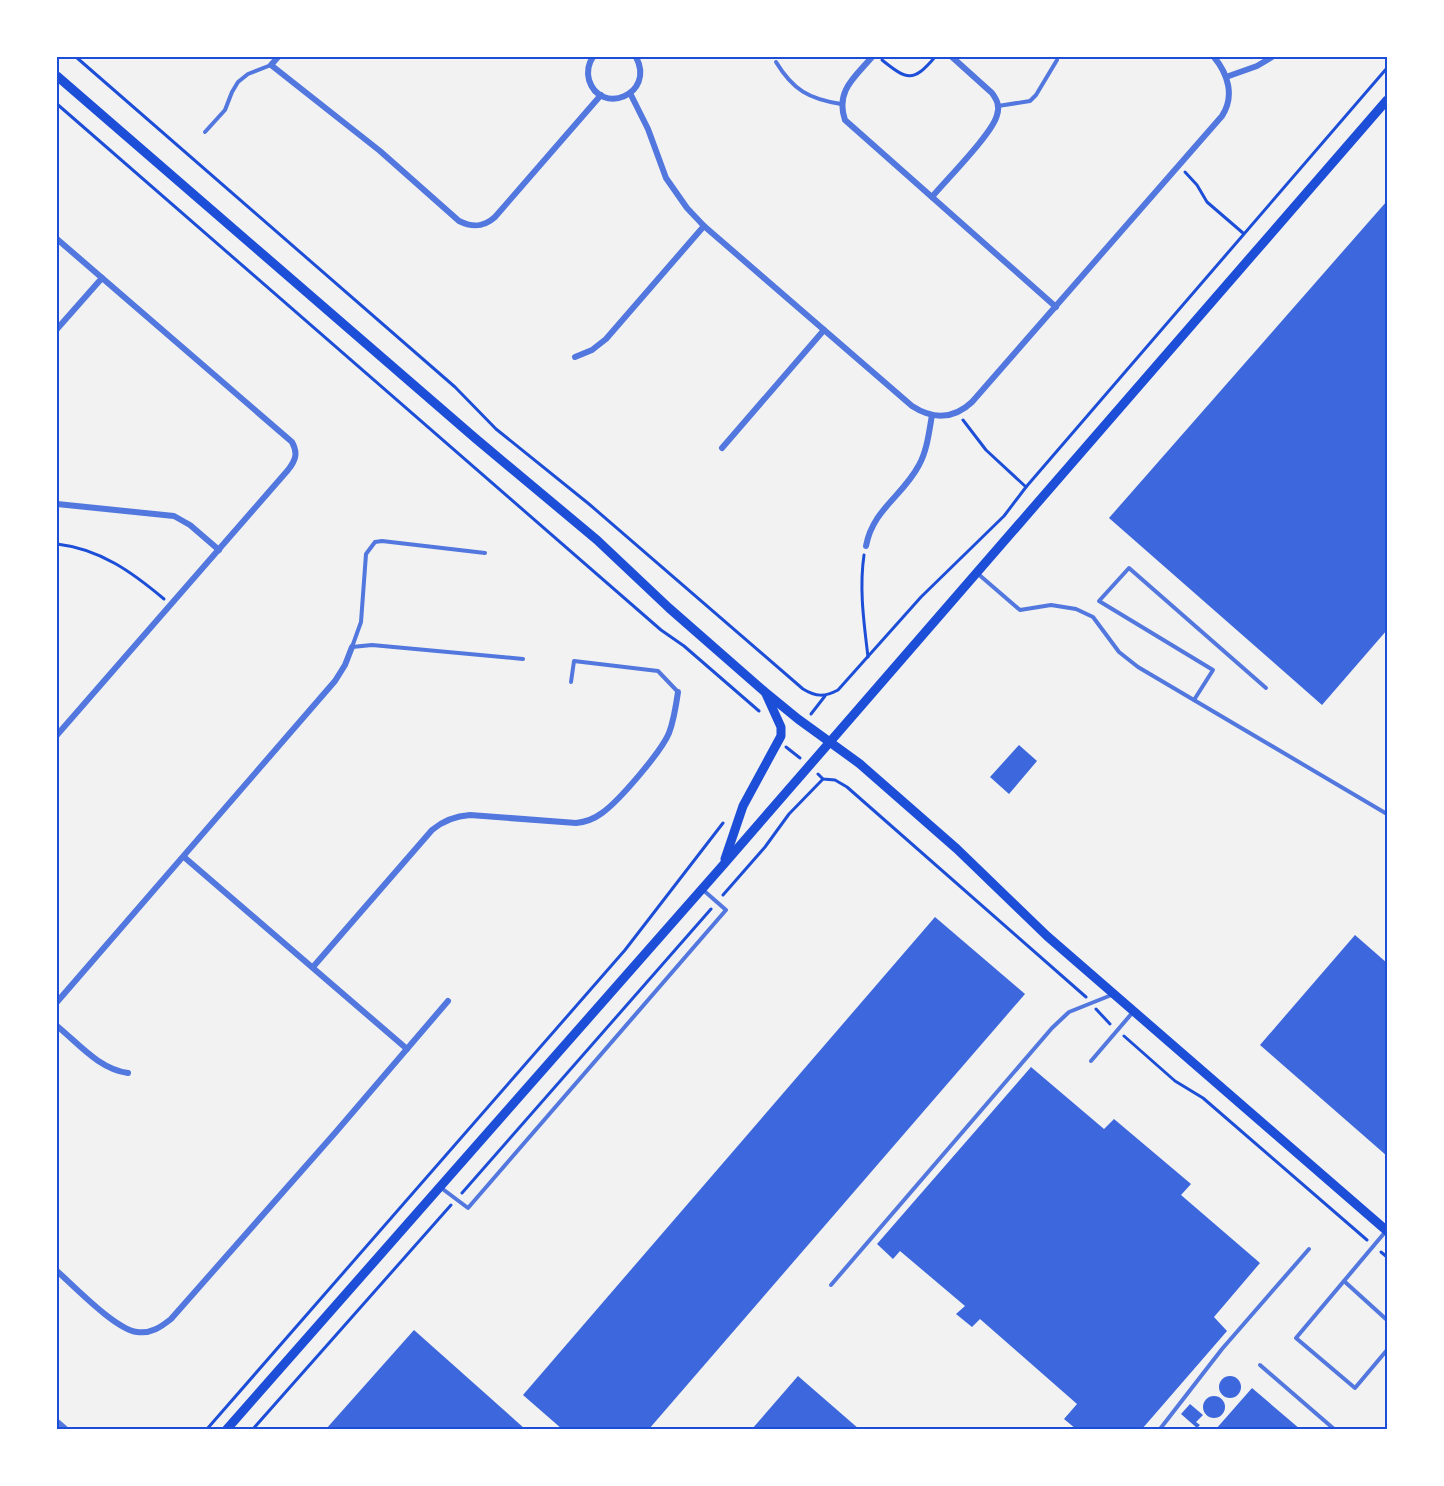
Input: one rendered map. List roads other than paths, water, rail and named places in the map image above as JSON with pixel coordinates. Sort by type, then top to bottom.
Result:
[{"type":"main road","points":[[57,76],[475,438],[597,540],[669,608],[765,692],[860,764],[957,849],[1047,936],[1387,1231]]},
{"type":"main road","points":[[227,1429],[724,864],[1387,100]]},
{"type":"main road","points":[[724,864],[743,806],[781,736],[781,727],[765,692]]},
{"type":"street","points":[[278,57],[271,65],[380,151],[459,220],[472,226],[483,225],[495,217],[601,95]]},
{"type":"street","points":[[593,57],[588,73],[590,82],[601,95],[617,99],[636,88],[641,67],[636,57]]},
{"type":"street","points":[[872,57],[849,85],[841,104],[845,120],[1056,307]]},
{"type":"street","points":[[630,93],[643,117],[672,188],[704,226],[912,406],[925,414],[946,416],[958,413],[972,402],[1226,110],[1229,94],[1226,77],[1214,57]]},
{"type":"street","points":[[1226,77],[1257,66],[1272,57]]},
{"type":"street","points":[[932,197],[991,128],[998,114],[997,99],[955,58]]},
{"type":"street","points":[[575,357],[592,350],[606,339],[704,226]]},
{"type":"street","points":[[57,239],[292,442],[296,449],[294,462],[288,470],[57,735]]},
{"type":"street","points":[[57,329],[102,278]]},
{"type":"street","points":[[722,448],[825,330]]},
{"type":"street","points":[[866,546],[868,534],[878,516],[919,466],[932,415]]},
{"type":"street","points":[[57,504],[174,516],[190,525],[219,550]]},
{"type":"street","points":[[57,1002],[335,681],[345,665],[352,646]]},
{"type":"street","points":[[313,967],[440,823],[459,816],[470,815],[576,823],[584,822],[603,813],[665,741],[674,718],[678,692]]},
{"type":"street","points":[[184,857],[407,1049]]},
{"type":"street","points":[[57,1271],[118,1324],[137,1332],[154,1331],[163,1326],[448,1001]]},
{"type":"street","points":[[57,1026],[102,1065],[116,1072],[128,1073]]},
{"type":"street","points":[[57,1423],[64,1429]]},
{"type":"lane","points":[[998,106],[1030,101],[1057,60]]},
{"type":"lane","points":[[776,62],[784,76],[795,88],[823,100],[841,104]]},
{"type":"lane","points":[[205,132],[225,110],[238,82],[248,74],[271,65]]},
{"type":"lane","points":[[485,553],[382,540],[375,542],[366,554],[361,622],[352,646],[372,645],[523,660]]},
{"type":"lane","points":[[1194,700],[1213,670],[1099,601],[1129,568],[1266,688]]},
{"type":"lane","points":[[976,573],[1020,610],[1051,605],[1076,609],[1093,618],[1119,652],[1138,667],[1387,814]]},
{"type":"lane","points":[[571,682],[574,661],[658,671],[678,692]]},
{"type":"lane","points":[[440,1187],[468,1208],[726,910],[701,889]]},
{"type":"lane","points":[[831,1285],[1052,1028],[1069,1012],[1114,994]]},
{"type":"lane","points":[[1091,1061],[1134,1012]]},
{"type":"lane","points":[[1387,1231],[1296,1338],[1355,1388],[1387,1350]]},
{"type":"lane","points":[[1160,1429],[1222,1349],[1309,1250]]},
{"type":"lane","points":[[1344,1281],[1387,1320]]},
{"type":"lane","points":[[1260,1365],[1334,1429]]}]
